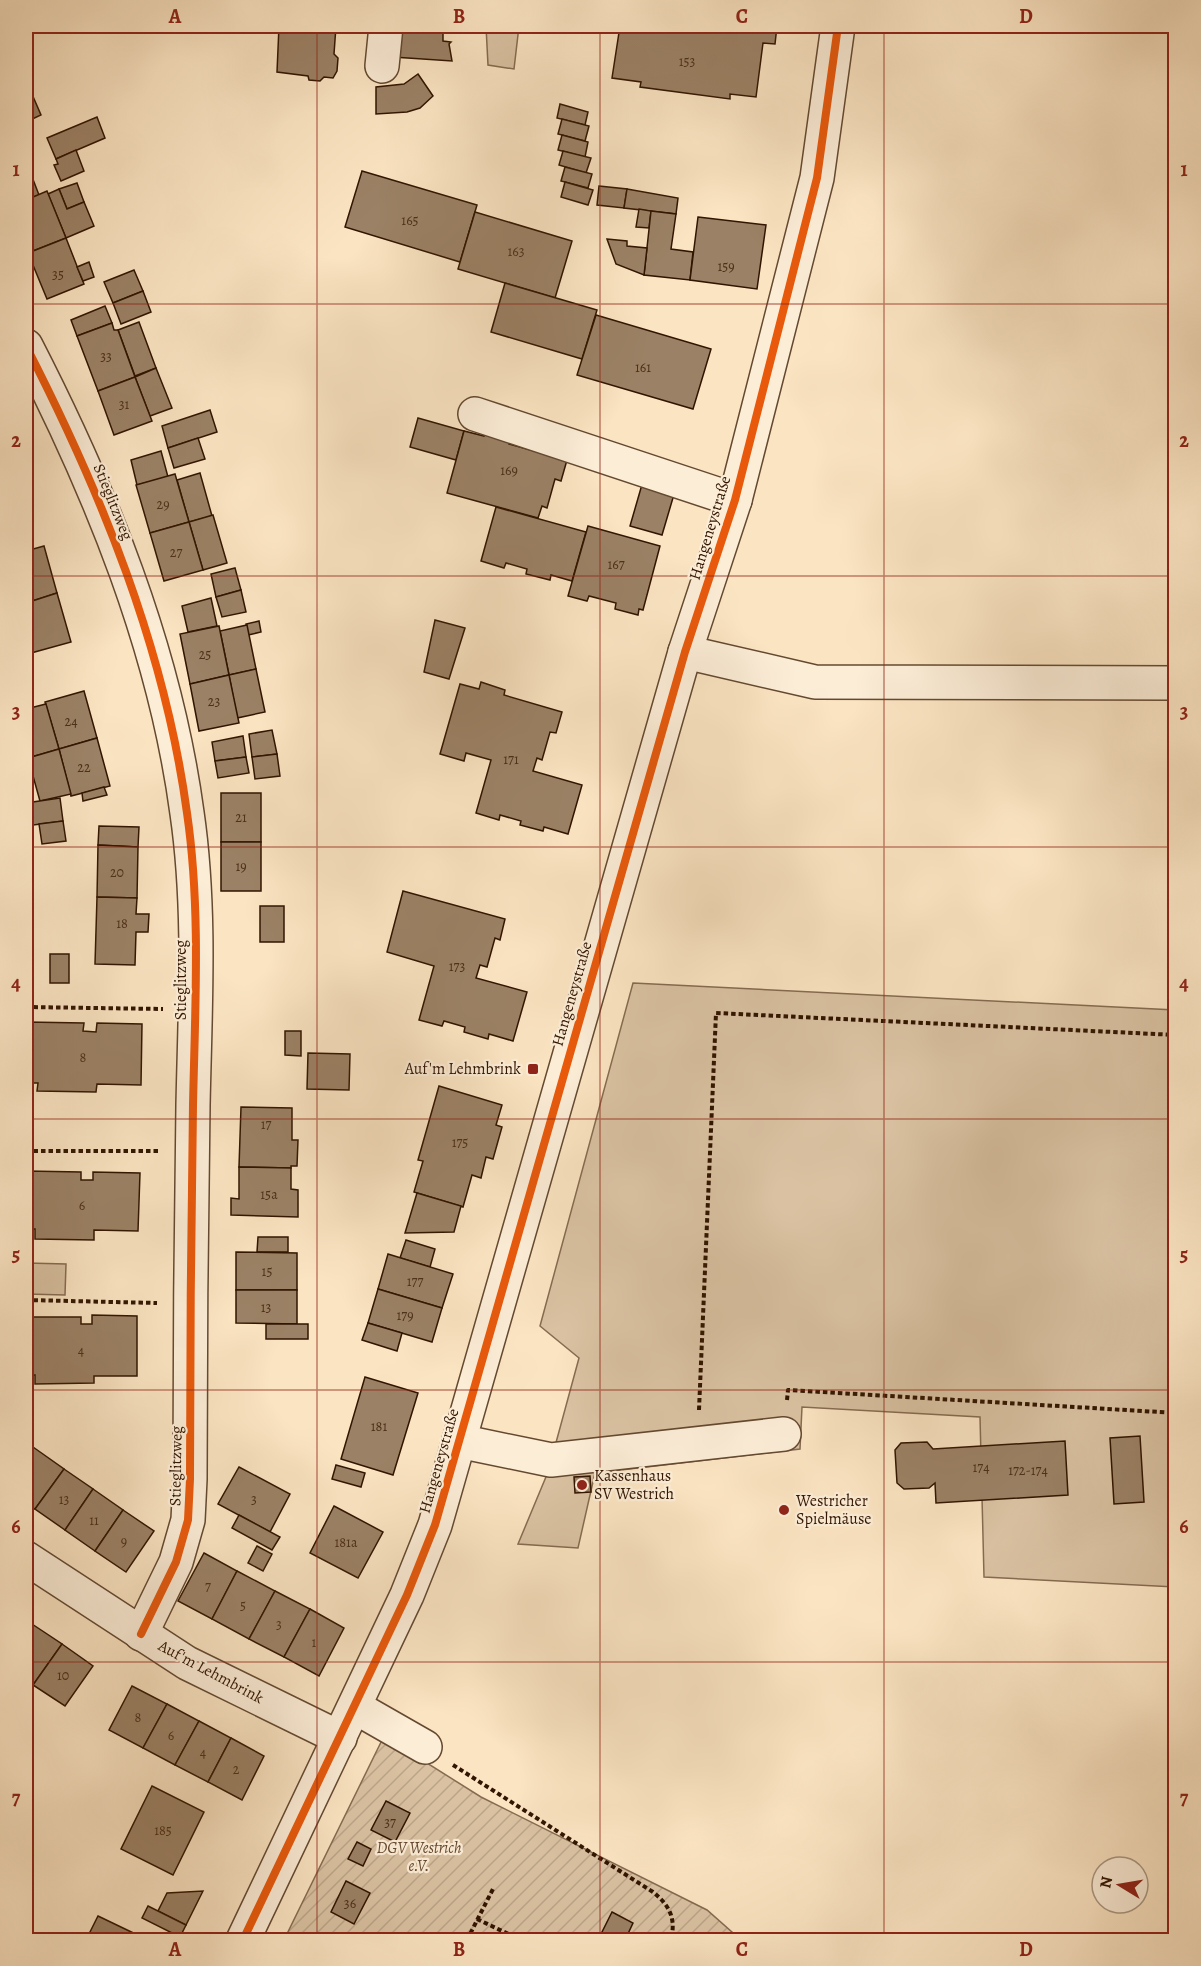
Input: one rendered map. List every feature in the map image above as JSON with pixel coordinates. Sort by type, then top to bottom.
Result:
[{"type":"street","points":[[382,66],[387,26]]},
{"type":"street","name":"Hangeneystraße","points":[[243,1941],[407,1595],[435,1526],[685,652],[735,500],[791,290],[817,178],[838,26]]},
{"type":"street","name":"Stieglitzweg","points":[[26,346],[71,435],[135,595],[159,681],[188,815],[194,914],[195,1009],[188,1520],[176,1562],[141,1634]]},
{"type":"street","points":[[475,414],[735,500]]},
{"type":"street","points":[[685,652],[815,682],[1176,683]]},
{"type":"street","points":[[459,1441],[551,1460],[784,1434]]},
{"type":"street","name":"Auf'm Lehmbrink","points":[[26,1558],[187,1663],[340,1738]]},
{"type":"street","points":[[355,1707],[425,1747]]},
{"type":"path","points":[[26,1007],[195,1009]]},
{"type":"path","points":[[697,1445],[716,1013],[1176,1035]]},
{"type":"path","points":[[26,1151],[192,1151]]},
{"type":"path","points":[[26,1300],[190,1303]]},
{"type":"path","points":[[784,1434],[788,1390],[1176,1413]]},
{"type":"path","points":[[425,1747],[653,1892],[667,1904],[673,1916],[671,1941]]},
{"type":"path","points":[[467,1941],[494,1887]]},
{"type":"path","points":[[477,1919],[521,1941]]},
{"type":"green space","points":[[486,26],[519,26],[514,69],[488,65]]},
{"type":"green space","points":[[633,983],[1175,1010],[1175,1587],[984,1577],[980,1417],[802,1407],[800,1449],[595,1473],[578,1548],[518,1544],[548,1472],[579,1358],[540,1326]]},
{"type":"green space","points":[[26,1263],[66,1264],[65,1295],[26,1294]]},
{"type":"green space","name":"DGV Westrich e.V.","points":[[384,1736],[481,1797],[707,1910],[741,1940],[284,1940]]},
{"type":"building","points":[[279,26],[336,26],[334,54],[338,58],[337,71],[333,78],[324,77],[320,81],[309,80],[308,76],[277,72]]},
{"type":"building","points":[[395,26],[443,26],[443,41],[451,42],[449,44],[452,61],[393,57]]},
{"type":"building","points":[[620,26],[777,26],[775,44],[763,43],[756,97],[730,94],[730,99],[640,87],[641,82],[612,78]]},
{"type":"building","points":[[418,74],[433,96],[420,108],[407,112],[376,114],[376,87],[404,84]]},
{"type":"building","points":[[28,85],[41,115],[26,122],[26,86]]},
{"type":"building","points":[[560,104],[588,112],[585,125],[557,118]]},
{"type":"building","points":[[97,117],[105,138],[56,159],[47,138]]},
{"type":"building","points":[[562,119],[589,126],[585,141],[558,134]]},
{"type":"building","points":[[562,135],[588,142],[585,157],[558,150]]},
{"type":"building","points":[[76,150],[84,171],[61,181],[54,165],[58,164],[56,159]]},
{"type":"building","points":[[563,151],[591,158],[586,173],[559,165]]},
{"type":"building","points":[[565,167],[592,174],[588,188],[561,181]]},
{"type":"building","points":[[29,169],[39,195],[26,200],[26,171]]},
{"type":"building","points":[[362,171],[477,205],[460,262],[345,227]]},
{"type":"building","points":[[565,182],[593,190],[588,205],[561,197]]},
{"type":"building","points":[[77,183],[84,202],[67,209],[59,189]]},
{"type":"building","points":[[599,186],[627,189],[624,208],[597,205]]},
{"type":"building","points":[[59,189],[67,209],[84,202],[94,226],[66,238],[48,194]]},
{"type":"building","points":[[627,189],[678,198],[676,214],[624,208]]},
{"type":"building","points":[[47,191],[66,238],[28,253],[26,200]]},
{"type":"building","points":[[639,209],[651,211],[649,228],[636,227]]},
{"type":"building","points":[[651,211],[676,214],[671,249],[693,252],[690,280],[644,275]]},
{"type":"building","points":[[475,212],[572,241],[555,298],[458,269]]},
{"type":"building","points":[[698,217],[766,225],[757,289],[690,280]]},
{"type":"building","points":[[66,238],[84,284],[47,299],[28,253]]},
{"type":"building","points":[[607,239],[627,241],[627,246],[647,248],[644,275],[616,264]]},
{"type":"building","points":[[89,262],[94,277],[83,281],[77,267]]},
{"type":"building","points":[[134,270],[143,291],[113,303],[104,282]]},
{"type":"building","points":[[505,283],[597,310],[582,359],[491,332]]},
{"type":"building","points":[[143,291],[151,312],[121,324],[113,303]]},
{"type":"building","points":[[105,306],[112,323],[77,336],[71,320]]},
{"type":"building","points":[[596,315],[711,349],[693,409],[577,375]]},
{"type":"building","points":[[139,322],[156,368],[135,376],[118,330]]},
{"type":"building","points":[[112,323],[114,330],[118,330],[135,377],[98,391],[77,336]]},
{"type":"building","points":[[156,368],[172,408],[150,416],[135,377]]},
{"type":"building","points":[[135,377],[152,421],[114,435],[98,391]]},
{"type":"building","points":[[210,410],[217,432],[168,448],[162,426]]},
{"type":"building","points":[[418,418],[464,431],[456,460],[410,447]]},
{"type":"building","points":[[486,430],[511,437],[509,444],[567,460],[561,481],[555,479],[547,508],[542,506],[538,518],[447,493],[464,431],[484,436]]},
{"type":"building","points":[[198,438],[205,459],[174,468],[168,448]]},
{"type":"building","points":[[161,451],[168,477],[137,485],[131,460]]},
{"type":"building","points":[[200,473],[212,516],[189,522],[177,480]]},
{"type":"building","points":[[175,474],[189,522],[150,533],[136,485]]},
{"type":"building","points":[[643,481],[675,491],[662,535],[630,526]]},
{"type":"building","points":[[496,507],[586,532],[572,581],[551,575],[550,580],[526,574],[527,569],[506,563],[504,568],[481,561]]},
{"type":"building","points":[[213,515],[227,563],[203,570],[189,522]]},
{"type":"building","points":[[189,522],[203,570],[164,581],[150,533]]},
{"type":"building","points":[[588,526],[660,546],[643,610],[639,609],[638,615],[615,609],[616,603],[589,596],[587,601],[568,596]]},
{"type":"building","points":[[44,546],[57,593],[26,603],[26,551]]},
{"type":"building","points":[[235,568],[241,590],[216,597],[211,574]]},
{"type":"building","points":[[241,590],[246,612],[222,617],[216,597]]},
{"type":"building","points":[[57,593],[71,642],[31,653],[26,632],[26,603]]},
{"type":"building","points":[[211,598],[217,626],[188,632],[182,606]]},
{"type":"building","points":[[435,620],[465,628],[449,679],[424,672]]},
{"type":"building","points":[[259,621],[261,632],[248,635],[246,624]]},
{"type":"building","points":[[247,625],[256,669],[229,675],[220,631]]},
{"type":"building","points":[[219,626],[229,675],[190,684],[180,634]]},
{"type":"building","points":[[256,669],[265,712],[237,718],[229,675]]},
{"type":"building","points":[[229,675],[239,723],[199,731],[190,684]]},
{"type":"building","points":[[481,682],[505,690],[504,695],[562,712],[556,733],[550,732],[542,760],[537,758],[533,771],[582,785],[568,834],[544,827],[543,831],[520,825],[521,821],[500,815],[499,820],[476,813],[491,760],[466,753],[464,761],[440,754],[460,684],[479,689]]},
{"type":"building","points":[[84,691],[97,738],[59,749],[45,702]]},
{"type":"building","points":[[46,704],[59,749],[28,758],[26,709]]},
{"type":"building","points":[[272,730],[277,754],[252,757],[249,734]]},
{"type":"building","points":[[243,736],[246,757],[215,761],[212,742]]},
{"type":"building","points":[[97,738],[110,786],[71,796],[59,749]]},
{"type":"building","points":[[59,749],[71,794],[40,801],[28,758]]},
{"type":"building","points":[[277,754],[280,776],[255,779],[252,757]]},
{"type":"building","points":[[246,757],[249,773],[218,778],[215,761]]},
{"type":"building","points":[[104,787],[107,795],[83,801],[82,793]]},
{"type":"building","points":[[221,793],[261,793],[261,842],[221,842]]},
{"type":"building","points":[[60,798],[63,821],[26,826],[26,803]]},
{"type":"building","points":[[63,821],[66,841],[42,844],[39,824]]},
{"type":"building","points":[[99,826],[139,827],[138,847],[98,845]]},
{"type":"building","points":[[221,842],[261,842],[261,891],[221,891]]},
{"type":"building","points":[[98,845],[138,847],[137,898],[97,897]]},
{"type":"building","points":[[403,891],[505,919],[500,940],[495,938],[487,967],[480,965],[476,978],[527,992],[513,1041],[489,1034],[488,1039],[464,1032],[465,1027],[444,1021],[442,1026],[419,1020],[434,966],[387,952]]},
{"type":"building","points":[[97,897],[137,898],[136,914],[149,914],[148,932],[136,932],[135,965],[95,964]]},
{"type":"building","points":[[260,906],[284,906],[284,942],[260,942]]},
{"type":"building","points":[[50,954],[69,954],[69,983],[50,983]]},
{"type":"building","points":[[26,1022],[84,1023],[83,1031],[96,1032],[97,1023],[142,1024],[141,1085],[97,1084],[96,1092],[37,1091],[38,1083],[26,1083]]},
{"type":"building","points":[[285,1031],[301,1031],[301,1056],[285,1055]]},
{"type":"building","points":[[308,1053],[350,1054],[349,1090],[307,1089]]},
{"type":"building","points":[[439,1086],[502,1105],[496,1125],[502,1127],[493,1159],[486,1157],[481,1178],[472,1175],[463,1207],[414,1192],[423,1161],[418,1160]]},
{"type":"building","points":[[241,1107],[292,1108],[292,1140],[298,1140],[297,1166],[291,1166],[291,1168],[239,1167]]},
{"type":"building","points":[[239,1167],[291,1168],[291,1189],[298,1190],[298,1217],[231,1215],[231,1198],[239,1199]]},
{"type":"building","points":[[26,1171],[81,1172],[81,1180],[93,1180],[93,1172],[140,1173],[138,1231],[94,1230],[94,1240],[35,1239],[35,1229],[26,1229]]},
{"type":"building","points":[[417,1193],[461,1206],[454,1232],[405,1233]]},
{"type":"building","points":[[258,1237],[288,1237],[288,1252],[257,1252]]},
{"type":"building","points":[[406,1240],[435,1249],[430,1267],[400,1258]]},
{"type":"building","points":[[236,1252],[297,1253],[297,1290],[236,1290]]},
{"type":"building","points":[[388,1254],[453,1274],[442,1308],[378,1289]]},
{"type":"building","points":[[378,1289],[442,1308],[432,1342],[368,1323]]},
{"type":"building","points":[[236,1290],[297,1290],[297,1324],[236,1323]]},
{"type":"building","points":[[92,1315],[137,1316],[137,1376],[94,1376],[94,1383],[35,1384],[35,1375],[26,1375],[26,1317],[81,1317],[81,1324],[92,1324]]},
{"type":"building","points":[[368,1323],[402,1333],[397,1351],[362,1340]]},
{"type":"building","points":[[266,1324],[308,1324],[308,1339],[266,1339]]},
{"type":"building","points":[[365,1377],[418,1393],[393,1475],[341,1459]]},
{"type":"building","points":[[1140,1436],[1144,1502],[1114,1504],[1110,1438]]},
{"type":"building","points":[[1065,1441],[1068,1495],[936,1503],[935,1483],[929,1488],[904,1489],[897,1483],[895,1450],[901,1443],[927,1442],[933,1449]]},
{"type":"building","points":[[33,1447],[64,1469],[35,1509],[26,1503],[26,1458]]},
{"type":"building","points":[[336,1465],[365,1473],[361,1487],[332,1479]]},
{"type":"building","points":[[239,1467],[290,1494],[270,1532],[218,1504]]},
{"type":"building","points":[[64,1469],[93,1489],[65,1530],[35,1509]]},
{"type":"building","name":"Kassenhaus SV Westrich","points":[[590,1476],[591,1492],[575,1493],[574,1477]]},
{"type":"building","points":[[93,1489],[123,1510],[95,1551],[65,1530]]},
{"type":"building","points":[[334,1506],[383,1532],[358,1578],[310,1553]]},
{"type":"building","points":[[123,1510],[154,1531],[126,1572],[95,1551]]},
{"type":"building","points":[[239,1515],[280,1537],[272,1550],[232,1528]]},
{"type":"building","points":[[257,1546],[272,1554],[263,1571],[248,1563]]},
{"type":"building","points":[[204,1553],[237,1571],[212,1619],[178,1601]]},
{"type":"building","points":[[237,1571],[275,1591],[249,1639],[212,1619]]},
{"type":"building","points":[[275,1591],[310,1609],[284,1657],[249,1639]]},
{"type":"building","points":[[310,1609],[344,1628],[319,1676],[284,1657]]},
{"type":"building","points":[[32,1624],[62,1644],[33,1685],[26,1679],[26,1633]]},
{"type":"building","points":[[62,1644],[93,1666],[65,1706],[33,1685]]},
{"type":"building","points":[[132,1686],[167,1704],[143,1748],[109,1730]]},
{"type":"building","points":[[167,1704],[199,1721],[175,1765],[143,1748]]},
{"type":"building","points":[[199,1721],[231,1738],[208,1782],[175,1765]]},
{"type":"building","points":[[231,1738],[264,1756],[242,1800],[208,1782]]},
{"type":"building","points":[[152,1786],[204,1812],[173,1875],[121,1849]]},
{"type":"building","points":[[386,1801],[410,1813],[395,1842],[371,1830]]},
{"type":"building","points":[[357,1842],[371,1849],[363,1866],[348,1859]]},
{"type":"building","points":[[346,1881],[370,1893],[354,1924],[331,1912]]},
{"type":"building","points":[[203,1891],[186,1925],[158,1911],[167,1893]]},
{"type":"building","points":[[148,1906],[186,1925],[180,1937],[142,1918]]},
{"type":"building","points":[[612,1912],[633,1923],[625,1940],[598,1940]]},
{"type":"building","points":[[98,1916],[148,1940],[86,1940]]},
{"type":"cycle path","points":[[243,1940],[407,1595],[435,1525],[685,652],[735,500],[817,178],[838,26]]},
{"type":"cycle path","points":[[26,346],[54,401],[104,515],[146,632],[177,752],[191,849],[196,959],[188,1520],[176,1562],[141,1634]]},
{"type":"place","name":"Auf'm Lehmbrink","points":[[533,1069]]},
{"type":"place","name":"Kassenhaus SV Westrich","points":[[582,1485]]},
{"type":"place","name":"Westricher Spielmäuse","points":[[784,1510]]}]
